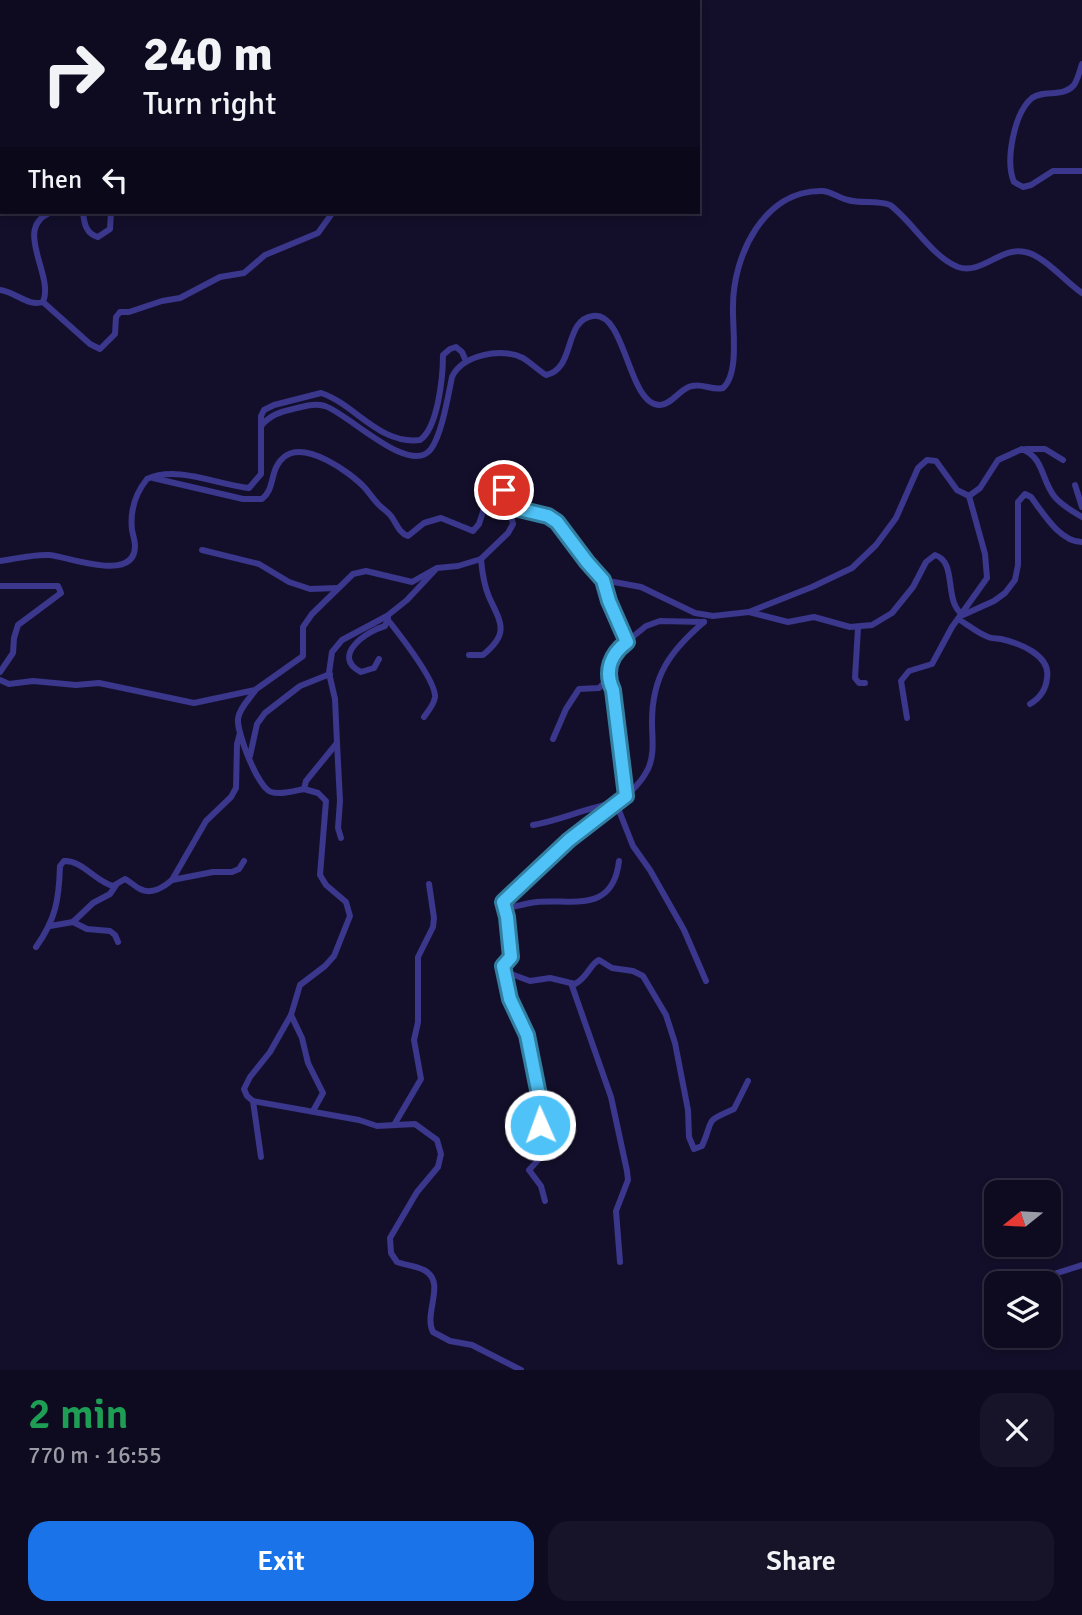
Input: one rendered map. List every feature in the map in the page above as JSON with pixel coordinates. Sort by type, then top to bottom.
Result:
[{"type":"street","points":[[1082,64],[1074,85],[1066,90],[1038,95],[1031,99],[1012,137],[1010,166],[1014,182],[1023,187],[1053,171],[1082,171]]},
{"type":"street","points":[[261,426],[270,416],[282,412],[309,405],[323,406],[396,451],[410,457],[421,457],[433,447],[452,377],[466,361],[490,355],[519,356],[546,375],[552,374],[563,364],[577,326],[586,318],[595,315],[612,325],[639,385],[652,402],[661,405],[666,403],[693,385],[723,388],[732,376],[733,292],[754,230],[780,204],[819,191],[833,193],[849,201],[880,201],[890,205],[947,261],[959,267],[974,268],[1007,253],[1025,251],[1082,293]]},
{"type":"street","points":[[43,303],[46,293],[33,236],[37,224],[50,214]]},
{"type":"street","points":[[83,214],[87,230],[92,236],[98,237],[110,229],[111,214]]},
{"type":"street","points":[[0,290],[33,304],[43,303],[90,344],[100,349],[115,334],[116,317],[120,312],[180,298],[220,277],[244,273],[275,250],[317,233],[331,214]]},
{"type":"street","points":[[0,561],[45,555],[93,565],[110,566],[126,561],[133,556],[135,546],[132,522],[134,501],[144,483],[151,478],[181,476],[249,488],[261,474],[261,416],[269,407],[321,393],[373,428],[398,438],[420,440],[426,434],[436,410],[443,355],[456,347],[466,361]]},
{"type":"street","points":[[968,496],[980,488],[998,460],[1022,449],[1045,449],[1063,460]]},
{"type":"street","points":[[1022,449],[1038,460],[1049,488],[1057,499],[1082,517]]},
{"type":"street","points":[[151,478],[243,499],[262,499],[271,489],[272,473],[282,459],[292,453],[313,454],[360,484],[391,517],[401,533],[408,536],[413,535],[424,523],[440,517],[473,531],[479,524],[489,493],[499,488],[519,509],[548,516],[557,522],[603,580],[627,642]]},
{"type":"street","points":[[603,580],[641,587],[695,613],[713,616],[749,612],[838,576],[860,561],[896,518],[918,468],[927,460],[936,461],[957,490],[968,496],[988,571],[984,583],[959,617],[932,664],[909,671],[901,681],[907,718]]},
{"type":"street","points":[[1075,485],[1082,507]]},
{"type":"street","points":[[506,493],[512,529],[481,559],[458,566],[437,568],[412,582],[373,572],[353,574],[303,626],[303,656],[255,690],[238,718],[240,733],[263,788],[280,793],[304,789],[318,793],[326,800],[320,875],[326,885],[346,902],[350,912],[334,956],[300,985],[291,1015],[270,1052],[246,1084],[245,1093],[253,1101],[377,1126],[415,1124],[437,1140],[441,1154],[438,1167],[417,1192],[390,1238],[391,1253],[397,1262],[422,1269],[432,1278],[435,1289],[429,1314],[433,1332],[450,1341],[472,1345],[521,1370]]},
{"type":"street","points":[[959,617],[994,601],[1005,593],[1015,580],[1018,565],[1018,502],[1022,496],[1028,494],[1062,534],[1075,542],[1082,542]]},
{"type":"street","points":[[202,551],[259,564],[289,582],[310,589],[338,589]]},
{"type":"street","points":[[749,612],[788,622],[814,617],[858,628],[878,623],[892,613],[913,587],[926,562],[935,555],[947,564],[950,590],[959,617],[988,638],[999,638],[1026,647],[1046,666],[1048,675],[1044,690],[1038,699],[1030,704]]},
{"type":"street","points":[[469,655],[483,655],[502,630],[499,614],[486,587],[481,559]]},
{"type":"street","points":[[341,838],[338,828],[340,801],[335,699],[330,662],[337,645],[349,635],[388,618],[437,568]]},
{"type":"street","points":[[0,586],[58,586],[61,593],[18,625],[12,657],[0,672]]},
{"type":"street","points":[[545,1202],[541,1186],[529,1170],[539,1159],[532,1144],[540,1125],[540,1100],[527,1035],[514,1010],[503,971],[511,957],[505,899],[569,840],[635,789],[653,755],[655,697],[662,670],[670,654],[682,641],[713,616]]},
{"type":"street","points":[[379,659],[374,668],[363,672],[354,668],[350,657],[357,641],[385,626],[388,618]]},
{"type":"street","points":[[388,618],[413,652],[435,692],[432,707],[424,718]]},
{"type":"street","points":[[553,739],[562,717],[579,689],[599,688],[608,679],[613,657],[646,626],[660,621],[704,622]]},
{"type":"street","points":[[858,628],[855,678],[859,683],[865,683]]},
{"type":"street","points":[[250,758],[261,717],[300,685],[330,674]]},
{"type":"street","points":[[608,679],[613,690],[626,796]]},
{"type":"street","points":[[0,680],[9,684],[33,681],[76,685],[99,683],[142,690],[188,703],[255,690]]},
{"type":"street","points":[[50,926],[74,922],[93,903],[110,894],[116,884],[125,879],[141,890],[150,891],[165,886],[172,880],[206,821],[234,792],[240,733]]},
{"type":"street","points":[[304,789],[306,781],[337,743]]},
{"type":"street","points":[[533,825],[616,803]]},
{"type":"street","points":[[616,803],[634,846],[684,930],[706,981]]},
{"type":"street","points":[[36,947],[50,926],[60,892],[61,862],[71,861],[105,883],[116,884]]},
{"type":"street","points":[[172,880],[213,872],[232,872],[239,869],[244,861]]},
{"type":"street","points":[[504,909],[541,902],[593,900],[609,889],[615,880],[619,861]]},
{"type":"street","points":[[394,1125],[421,1080],[414,1040],[418,1022],[418,957],[433,927],[434,918],[429,884]]},
{"type":"street","points":[[74,922],[88,929],[110,931],[118,942]]},
{"type":"street","points":[[503,971],[530,981],[550,978],[575,984],[583,980],[594,962],[599,960],[612,968],[638,972],[647,980],[666,1015],[675,1043],[688,1110],[688,1137],[694,1149],[702,1146],[711,1121],[716,1116],[734,1109],[748,1080]]},
{"type":"street","points":[[571,983],[611,1097],[627,1171],[628,1180],[616,1211],[620,1262]]},
{"type":"street","points":[[291,1015],[302,1038],[308,1063],[323,1093],[313,1111]]},
{"type":"street","points":[[253,1101],[261,1157]]},
{"type":"street","points":[[1061,1272],[1082,1265]]},
{"type":"route","points":[[504,490],[519,509],[548,516],[557,522],[603,580],[627,642],[613,657],[608,679],[613,690],[626,796],[569,840],[503,902],[511,957],[503,966],[503,971],[514,1010],[527,1035],[540,1100],[540,1125]]}]
